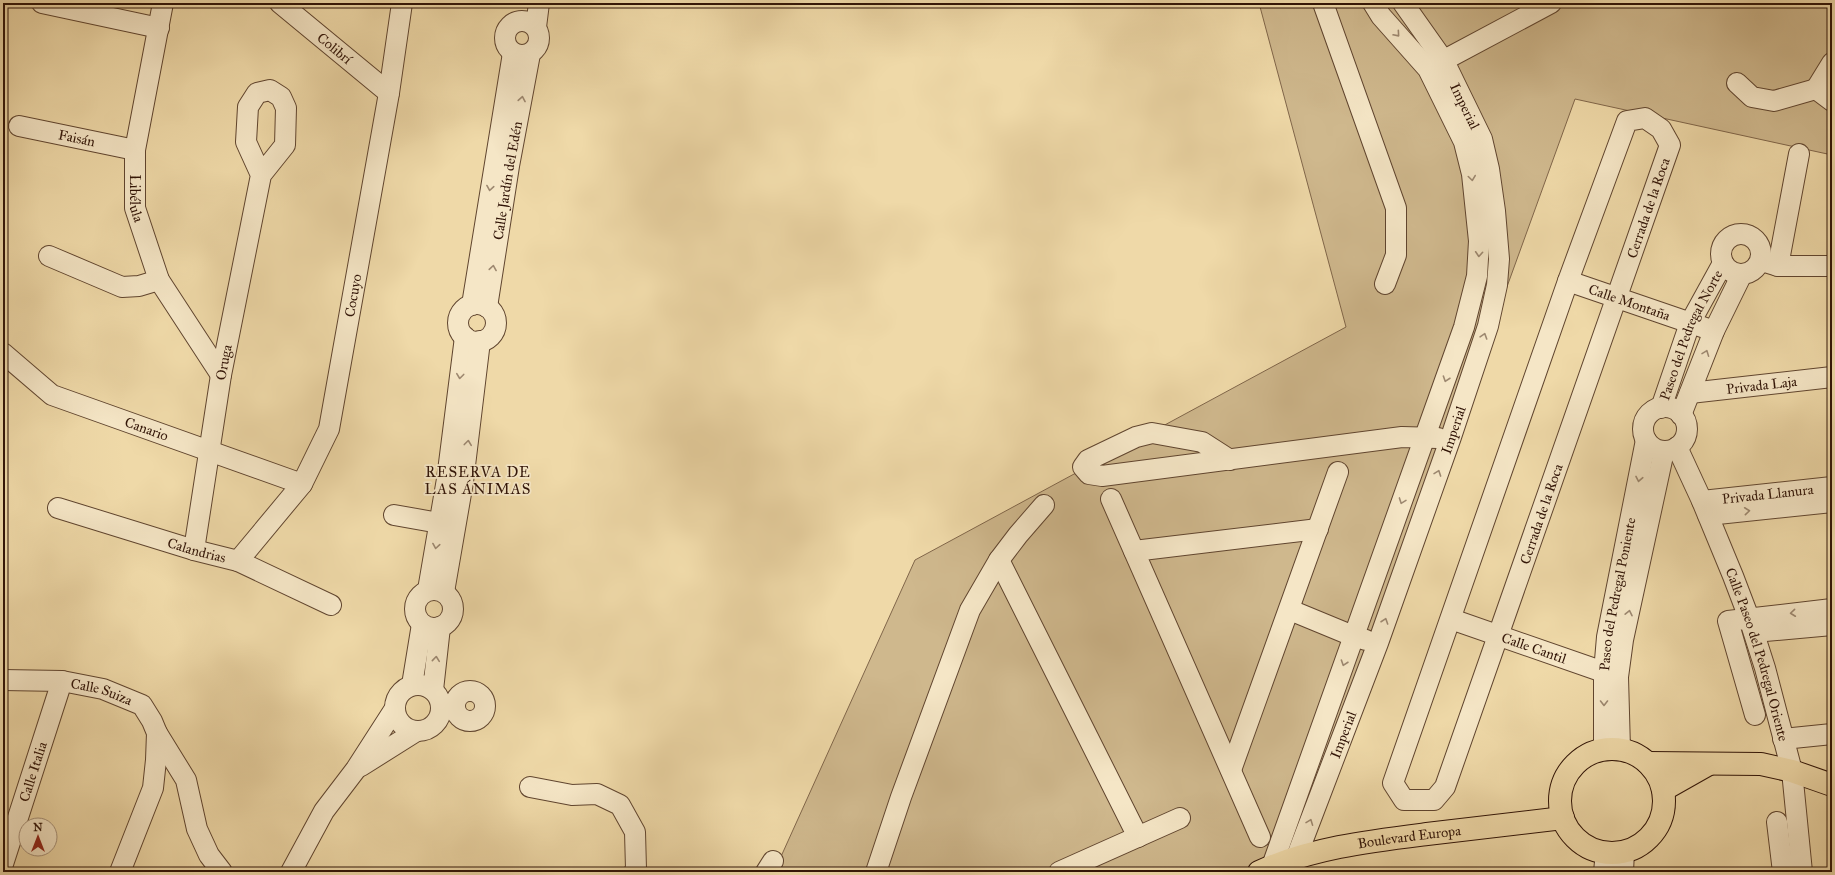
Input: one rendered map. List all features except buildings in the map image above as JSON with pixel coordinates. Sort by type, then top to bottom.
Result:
[{"type":"main road","points":[[1612,749],[1635,754],[1648,763],[1658,775],[1663,790],[1664,806],[1660,822],[1654,831],[1639,845],[1614,862],[1579,841],[1569,830],[1563,818],[1560,800],[1563,782],[1573,766],[1587,755],[1612,749]]},
{"type":"main road","points":[[1648,763],[1761,764],[1792,771],[1832,785]]},
{"type":"main road","points":[[1663,790],[1710,763]]},
{"type":"main road","name":"Boulevard Europa","points":[[1265,869],[1296,858],[1345,846],[1563,818]]},
{"type":"street","points":[[42,3],[159,28]]},
{"type":"street","name":"Libélula","points":[[163,3],[135,150],[135,208],[160,280],[221,375]]},
{"type":"street","name":"Colibrí","points":[[280,3],[389,93]]},
{"type":"street","name":"Cocuyo","points":[[238,561],[302,484],[329,429],[389,93],[402,3]]},
{"type":"street","points":[[525,17],[540,37],[540,42],[534,51],[522,54],[506,44],[505,38],[508,27],[525,17],[539,3]]},
{"type":"street","points":[[1323,3],[1396,208],[1396,255],[1385,284]]},
{"type":"street","points":[[1373,3],[1381,16],[1436,65]]},
{"type":"street","points":[[1265,869],[1353,636],[1425,439],[1464,327],[1477,276],[1479,241],[1486,213],[1472,174],[1473,141],[1436,65],[1403,3]]},
{"type":"street","points":[[1436,65],[1551,3]]},
{"type":"street","name":"Calle Jardín del Edén","points":[[480,306],[502,164],[522,54]]},
{"type":"street","points":[[1737,83],[1752,97],[1774,101],[1816,89],[1832,63]]},
{"type":"street","points":[[1816,89],[1832,101]]},
{"type":"street","name":"Cerrada de la Roca","points":[[1645,118],[1661,129],[1670,145],[1617,298],[1445,787],[1434,800],[1404,800],[1393,783],[1568,281],[1627,121],[1645,118]]},
{"type":"street","name":"Faisán","points":[[19,126],[135,150]]},
{"type":"street","points":[[1769,263],[1799,154]]},
{"type":"street","name":"Oruga","points":[[194,550],[208,451],[221,375],[261,175]]},
{"type":"street","name":"Imperial","points":[[1296,858],[1378,643],[1451,437],[1488,326],[1497,285],[1499,259],[1486,213]]},
{"type":"street","points":[[1769,263],[1761,253],[1759,246],[1754,239],[1747,236],[1740,234],[1732,236],[1726,241],[1722,248],[1721,255],[1723,263],[1734,273],[1742,274],[1769,263],[1828,266]]},
{"type":"street","points":[[49,256],[122,287],[140,286],[160,280]]},
{"type":"street","name":"Paseo del Pedregal Norte","points":[[1661,408],[1690,323],[1723,263]]},
{"type":"street","name":"Paseo del Pedregal Norte","points":[[1681,415],[1714,331],[1742,274]]},
{"type":"street","name":"Calle Montaña","points":[[1568,281],[1714,331]]},
{"type":"street","points":[[480,306],[492,311],[496,324],[491,335],[473,339],[459,327],[458,321],[462,311],[480,306]]},
{"type":"street","points":[[436,591],[455,481],[473,339]]},
{"type":"street","name":"Canario","points":[[3,353],[52,396],[302,484]]},
{"type":"street","name":"Privada Laja","points":[[1800,374],[1832,363]]},
{"type":"street","name":"Privada Laja","points":[[1693,386],[1800,374],[1832,377]]},
{"type":"street","points":[[1669,408],[1681,415],[1687,428],[1683,442],[1670,449],[1657,449],[1646,440],[1643,427],[1645,420],[1654,410],[1669,408]]},
{"type":"street","points":[[1230,460],[1202,442],[1152,433],[1136,437],[1088,460],[1083,467],[1089,474],[1102,476],[1230,460],[1402,437],[1425,439],[1451,437]]},
{"type":"street","name":"Paseo del Pedregal Poniente","points":[[1612,749],[1611,675],[1615,639],[1640,516],[1646,440]]},
{"type":"street","name":"Paseo del Pedregal Poniente","points":[[1640,516],[1670,449]]},
{"type":"street","name":"Calle Paseo del Pedregal Oriente","points":[[1670,449],[1705,508],[1751,625],[1792,771],[1802,872]]},
{"type":"street","points":[[1231,770],[1290,610],[1338,472]]},
{"type":"street","points":[[436,591],[440,523],[455,481]]},
{"type":"street","name":"Privada Llanura","points":[[1705,508],[1831,495]]},
{"type":"street","points":[[1111,499],[1260,837]]},
{"type":"street","points":[[876,872],[901,796],[970,610],[999,560],[1044,505]]},
{"type":"street","name":"Calandrias","points":[[58,508],[194,550],[238,561],[331,605]]},
{"type":"street","points":[[394,515],[440,523]]},
{"type":"street","points":[[1134,551],[1318,529]]},
{"type":"street","points":[[999,560],[1138,837]]},
{"type":"street","points":[[356,769],[416,732],[430,728],[439,718],[443,699],[431,626],[415,614],[416,602],[423,593],[436,591],[452,601],[453,614],[450,620],[431,626]]},
{"type":"street","points":[[1751,625],[1832,609]]},
{"type":"street","points":[[1290,610],[1353,636],[1378,643]]},
{"type":"street","name":"Calle Cantil","points":[[1451,618],[1611,675]]},
{"type":"street","points":[[1755,715],[1728,621],[1751,625],[1832,625]]},
{"type":"street","points":[[412,685],[431,626]]},
{"type":"street","name":"Calle Suiza","points":[[3,680],[62,680],[103,689],[142,705],[152,721],[157,734],[153,788],[120,872]]},
{"type":"street","name":"Calle Italia","points":[[3,864],[62,680]]},
{"type":"street","points":[[291,872],[324,811],[356,769],[394,710],[398,695],[404,689],[412,685],[426,686],[443,699]]},
{"type":"street","points":[[394,710],[398,722],[403,727],[416,732]]},
{"type":"street","points":[[157,734],[186,780],[197,829],[209,855],[222,872]]},
{"type":"street","points":[[1784,745],[1832,734]]},
{"type":"street","points":[[1784,745],[1832,746]]},
{"type":"street","points":[[530,787],[572,796],[597,794],[620,805],[635,832],[636,869],[634,872]]},
{"type":"street","points":[[1065,871],[1180,818]]},
{"type":"street","points":[[1777,822],[1783,872]]},
{"type":"shaded area","points":[[1259,3],[1832,3],[1832,155],[1575,99],[1295,872],[774,872],[915,560],[1346,327]]},
{"type":"district","name":"RESERVA DE LAS ÁNIMAS","points":[[478,480]]}]
